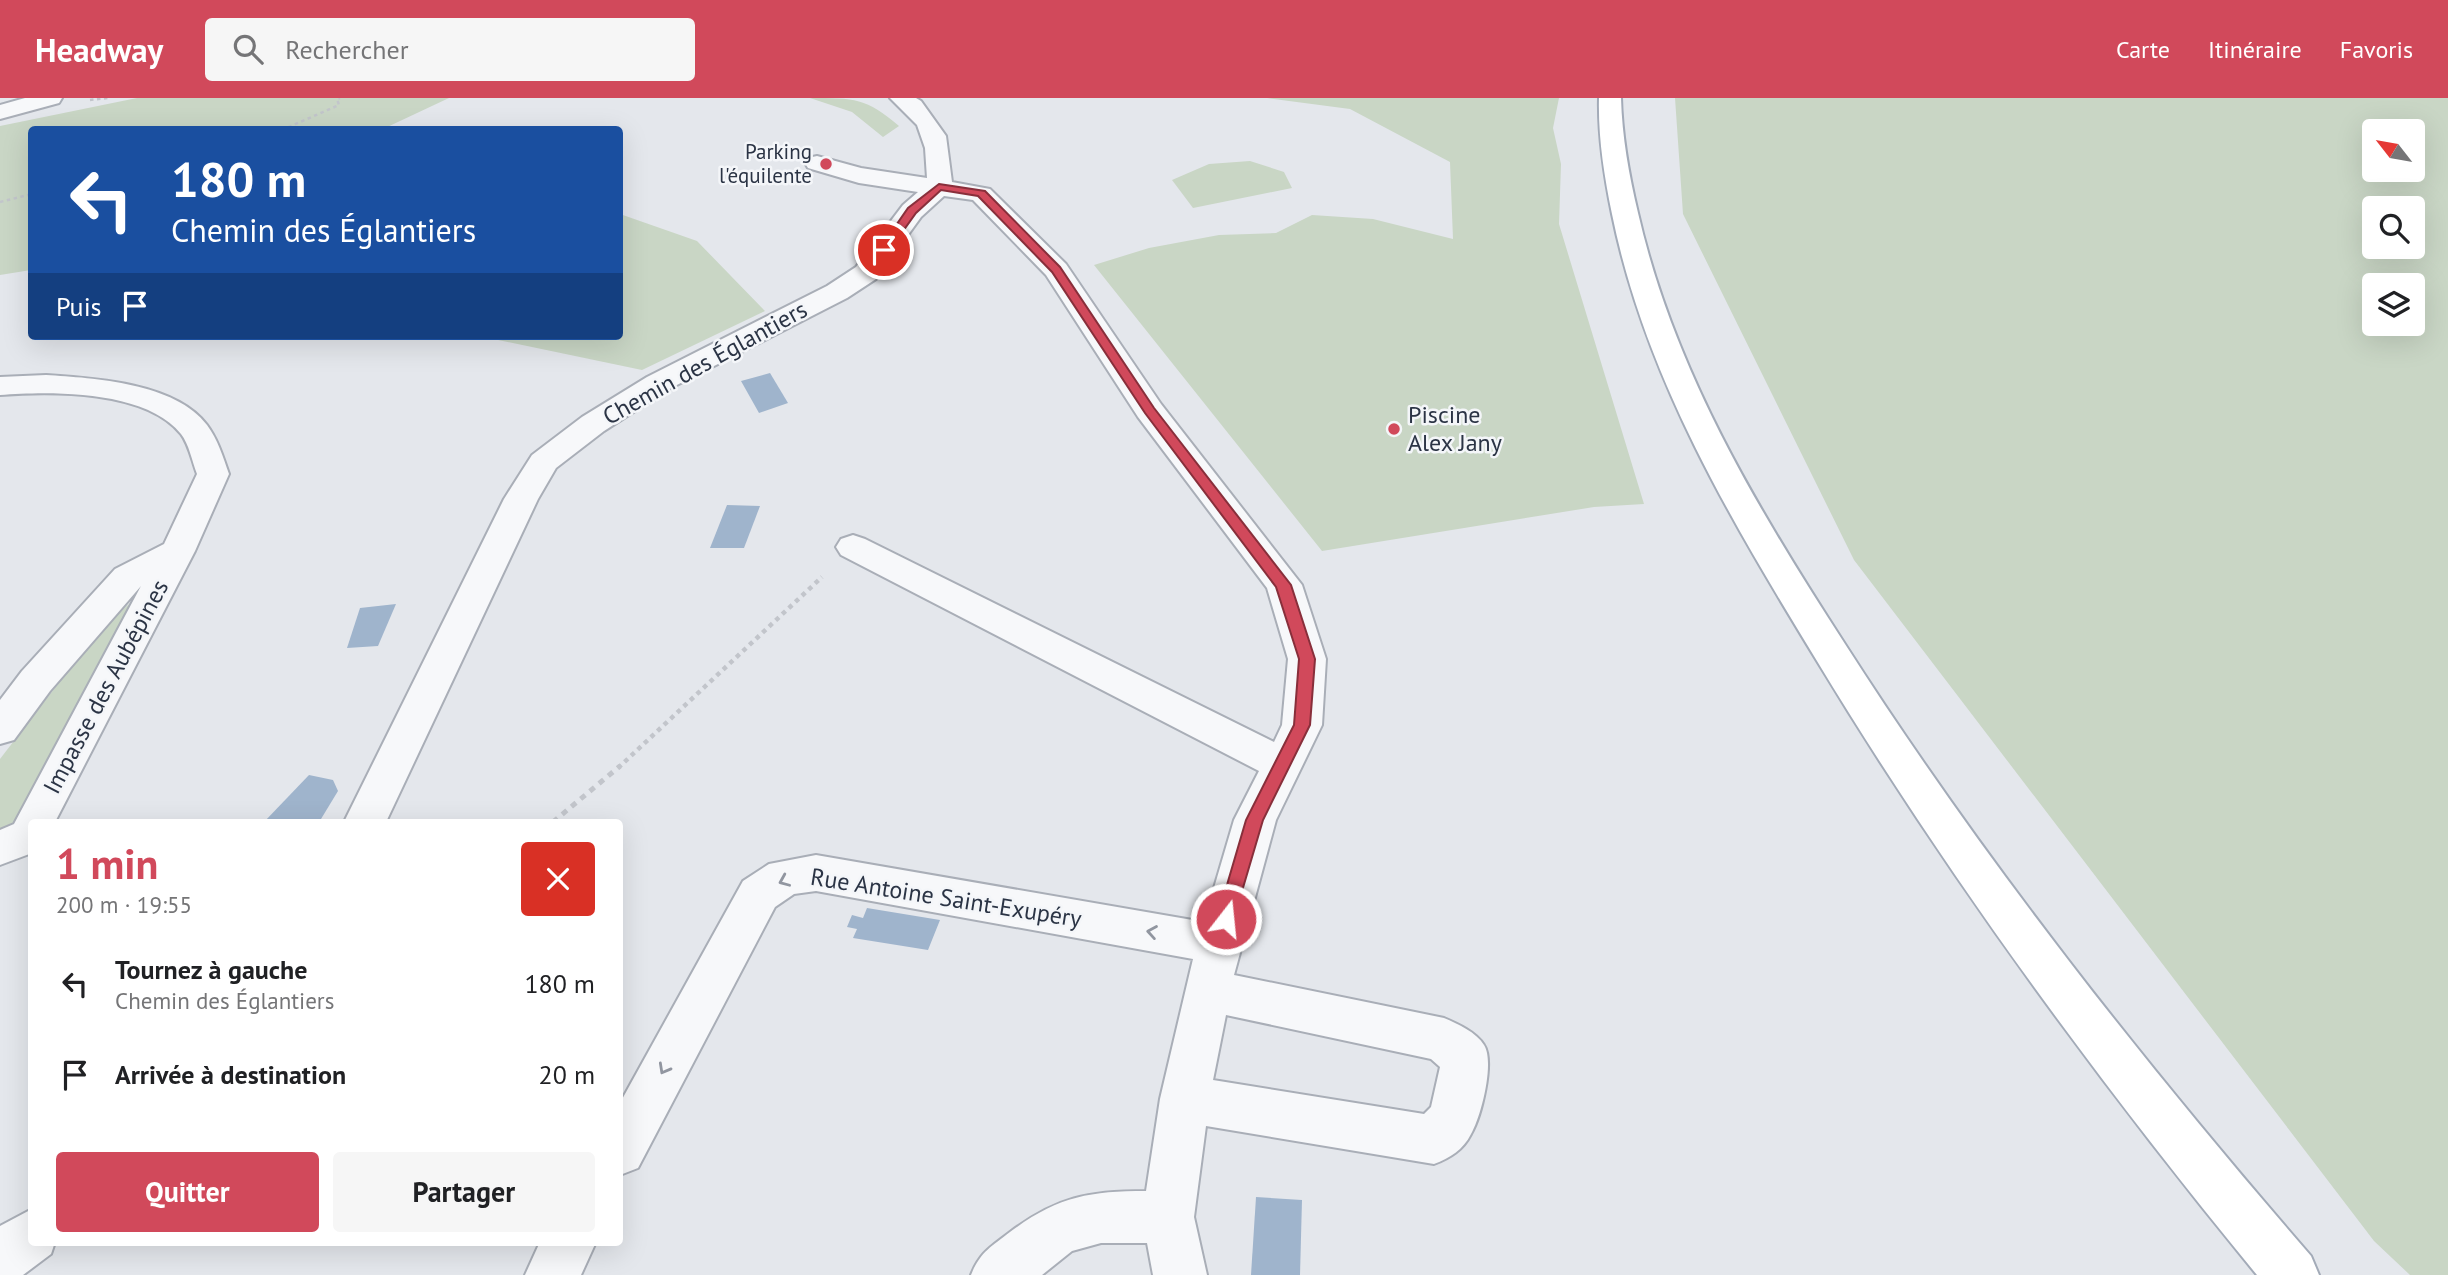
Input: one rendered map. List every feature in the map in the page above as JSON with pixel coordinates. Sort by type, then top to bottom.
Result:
[{"type":"main road","points":[[1610,98],[1615,162],[1642,290],[1681,389],[1738,499],[1879,732],[2052,976],[2203,1171],[2292,1275]]},
{"type":"street","points":[[0,112],[51,98]]},
{"type":"street","points":[[901,98],[922,113],[937,139],[941,156],[939,187]]},
{"type":"street","points":[[817,163],[859,175],[981,194],[1056,270],[1149,410],[1283,585],[1307,659],[1302,725],[1255,820],[1206,989],[1185,1099],[1168,1217],[1180,1275]]},
{"type":"street","name":"Chemin des Églantiers","points":[[366,819],[520,499],[544,461],[593,424],[658,383],[837,292],[866,273],[912,211],[939,187]]},
{"type":"street","name":"Impasse des Aubépines","points":[[0,386],[87,385],[164,405],[194,429],[213,474],[178,551],[33,819]]},
{"type":"street","points":[[853,547],[1282,765]]},
{"type":"street","name":"Impasse des Aubépines","points":[[0,729],[36,681],[128,578],[178,551]]},
{"type":"street","name":"Rue Antoine Saint-Exupéry","points":[[623,1146],[760,894],[785,877],[816,873],[1219,944]]},
{"type":"street","points":[[1185,1099],[1434,1140],[1453,1119],[1466,1059],[1444,1040],[1206,989]]},
{"type":"street","points":[[998,1275],[1058,1228],[1101,1217],[1168,1217]]},
{"type":"street","points":[[0,1259],[28,1239]]},
{"type":"street","points":[[552,1275],[568,1246]]},
{"type":"path","points":[[292,126],[340,106],[340,98]]},
{"type":"path","points":[[0,202],[28,195]]},
{"type":"path","points":[[557,819],[625,761],[853,547]]},
{"type":"green space","points":[[137,98],[449,98],[389,126],[28,126],[28,270],[0,275],[0,126]]},
{"type":"green space","points":[[810,98],[838,98],[859,102],[877,110],[899,126],[883,137],[852,112]]},
{"type":"green space","name":"Piscine Alex Jany","points":[[1267,98],[1559,98],[1553,128],[1561,164],[1559,224],[1644,504],[1594,507],[1322,551],[1094,265],[1149,248],[1219,235],[1276,233],[1312,215],[1373,219],[1453,239],[1450,162],[1350,109]]},
{"type":"green space","points":[[1675,98],[2448,98],[2448,1275],[2410,1275],[2374,1241],[1854,560],[1683,214]]},
{"type":"green space","points":[[1250,161],[1284,172],[1292,188],[1193,208],[1172,180],[1209,164]]},
{"type":"green space","points":[[623,215],[697,241],[765,311],[642,370],[498,340],[623,340]]},
{"type":"green space","points":[[149,586],[13,823],[0,830],[0,759],[98,632]]},
{"type":"water","points":[[770,373],[788,403],[759,413],[741,381]]},
{"type":"water","points":[[727,505],[760,506],[744,548],[710,548]]},
{"type":"water","points":[[396,604],[378,646],[347,648],[360,608]]},
{"type":"water","points":[[309,775],[333,780],[338,791],[321,819],[267,819]]},
{"type":"water","points":[[867,908],[940,920],[928,950],[853,938],[857,929],[847,927],[852,915],[863,918]]},
{"type":"water","points":[[1256,1197],[1302,1200],[1300,1275],[1251,1275]]},
{"type":"place","name":"Parking l'équilente","points":[[826,164]]},
{"type":"place","name":"Piscine Alex Jany","points":[[1394,429]]},
{"type":"route","points":[[884,250],[912,211],[939,187],[981,194],[1056,270],[1149,410],[1283,585],[1307,659],[1302,725],[1255,820],[1226,919]]}]
